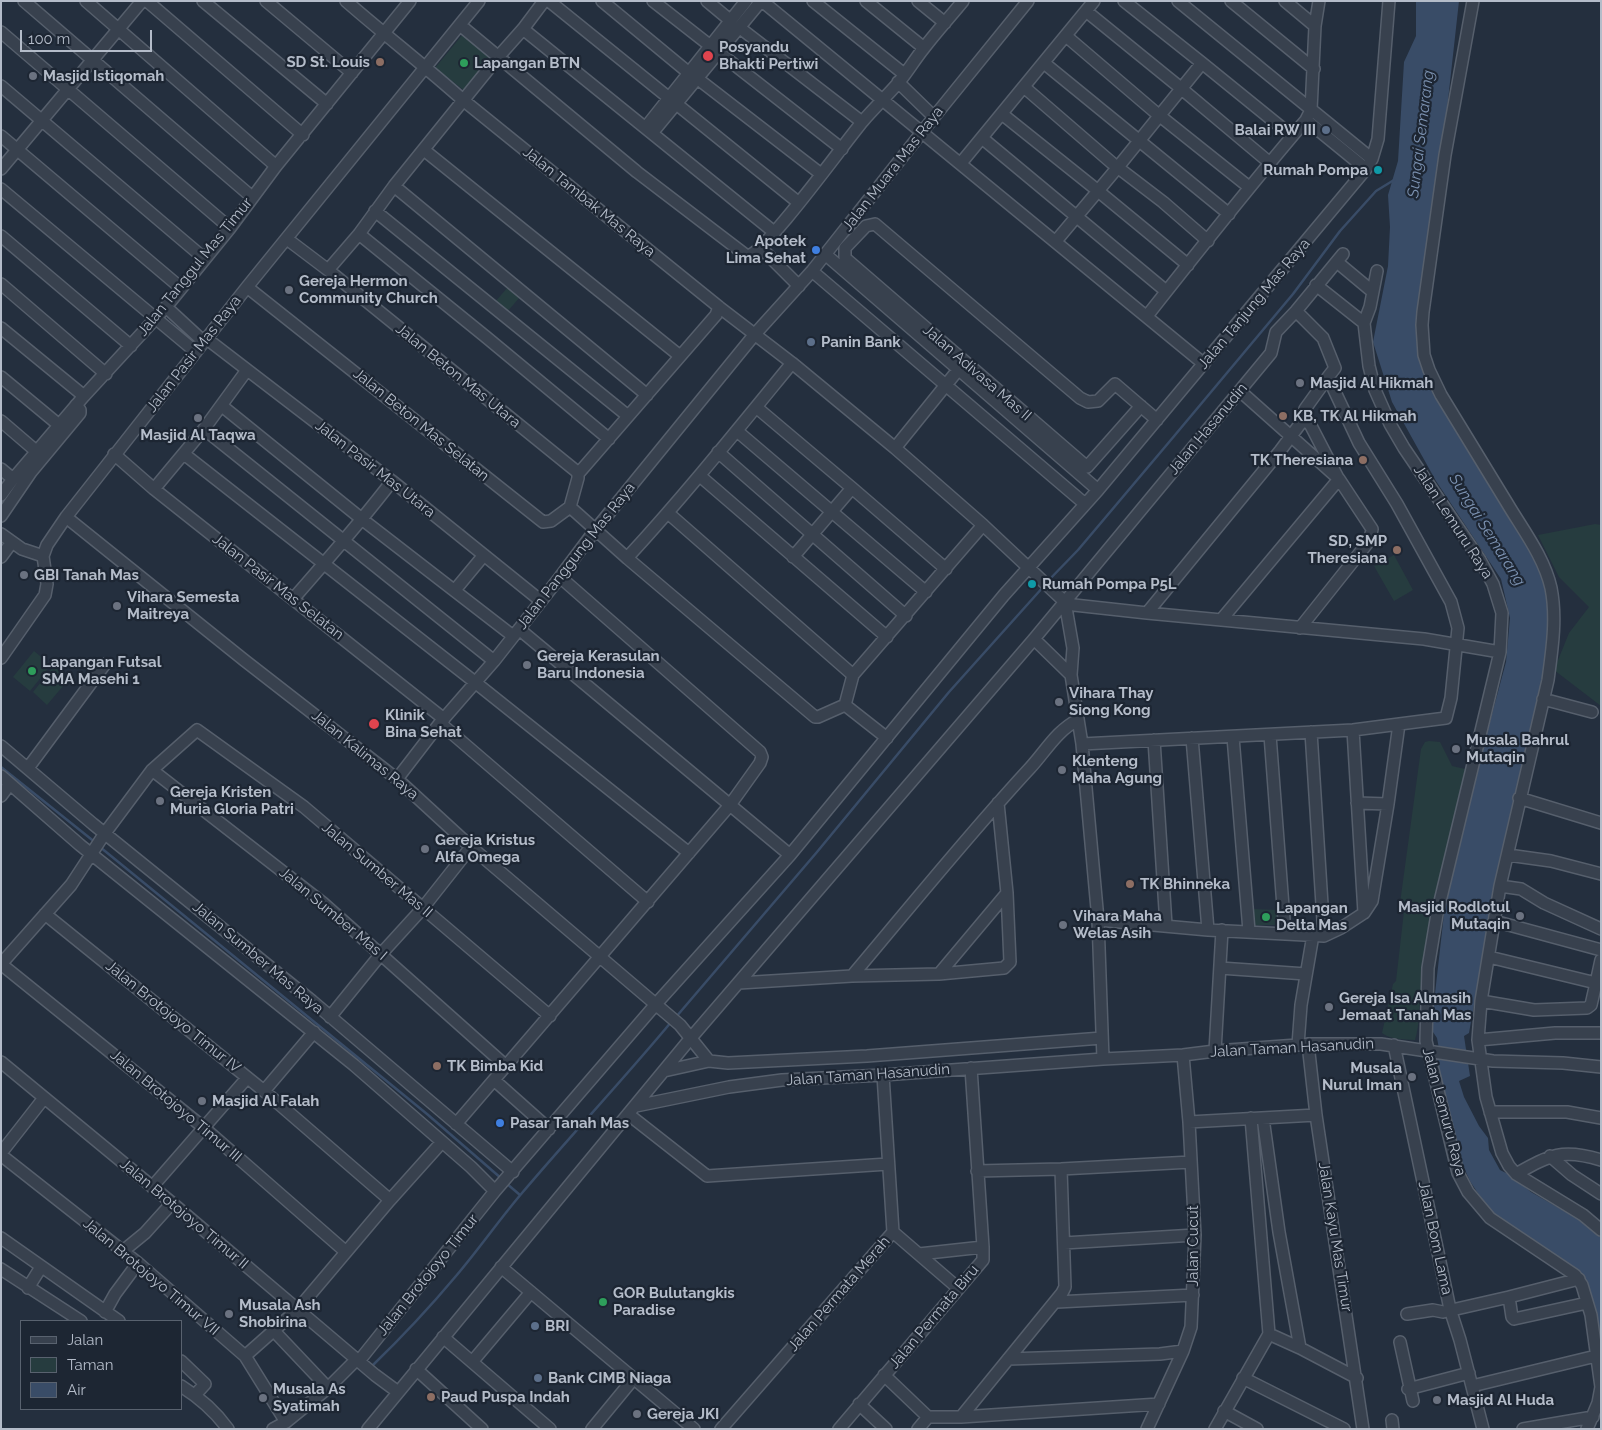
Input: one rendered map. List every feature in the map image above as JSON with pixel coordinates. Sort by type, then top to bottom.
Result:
[{"type":"street","points":[[24,1],[252,197]]},
{"type":"street","points":[[86,1],[276,166]]},
{"type":"street","points":[[117,27],[134,1]]},
{"type":"street","points":[[1,169],[15,148],[39,119],[117,27],[142,1]]},
{"type":"street","points":[[147,1],[303,135]]},
{"type":"street","points":[[203,1],[327,104]]},
{"type":"street","points":[[266,1],[352,73]]},
{"type":"street","name":"Jalan Tambak Mas Raya","points":[[346,1],[384,34],[426,66],[463,100],[719,307],[792,363],[895,448],[1067,602]]},
{"type":"street","name":"Jalan Tanggul Mas Timur","points":[[1,495],[13,479],[28,469],[36,451],[80,400],[166,307],[230,228],[276,166],[410,1]]},
{"type":"street","name":"Jalan Pasir Mas Raya","points":[[43,556],[47,545],[66,517],[114,454],[479,1]]},
{"type":"street","points":[[328,270],[544,1]]},
{"type":"street","points":[[549,1],[799,203]]},
{"type":"street","points":[[602,1],[693,76],[821,174]]},
{"type":"street","points":[[653,1],[842,149]]},
{"type":"street","points":[[707,1],[862,122]]},
{"type":"street","points":[[735,24],[746,1]]},
{"type":"street","points":[[649,130],[735,24],[762,1],[1204,364]]},
{"type":"street","points":[[813,1],[901,78],[934,117]]},
{"type":"street","points":[[866,1],[924,48]]},
{"type":"street","points":[[918,1],[945,23]]},
{"type":"street","points":[[460,25],[637,172],[747,256],[756,252],[799,203],[862,122],[901,78],[963,1]]},
{"type":"street","name":"Jalan Muara Mas Raya","points":[[755,334],[800,286],[1028,1]]},
{"type":"street","points":[[961,164],[1094,1]]},
{"type":"street","points":[[1124,1],[1292,136]]},
{"type":"street","points":[[1178,1],[1308,115],[1366,169]]},
{"type":"street","points":[[1231,1],[1314,68]]},
{"type":"street","points":[[1285,1],[1315,26]]},
{"type":"street","points":[[1146,316],[1308,115],[1314,68],[1315,26],[1319,1]]},
{"type":"street","name":"Jalan Tanjung Mas Raya","points":[[660,1008],[790,855],[1004,595],[1032,569],[1366,169],[1372,159],[1378,139],[1389,1]]},
{"type":"street","points":[[1473,1],[1455,92],[1425,287],[1422,325],[1423,347],[1429,370],[1441,395],[1529,538],[1542,565],[1550,588],[1554,613],[1548,680],[1500,886],[1480,1001],[1477,1058],[1490,1112],[1502,1153],[1508,1166],[1516,1174],[1583,1215],[1601,1230]]},
{"type":"street","points":[[1086,11],[1270,163]]},
{"type":"street","points":[[523,29],[774,232]]},
{"type":"street","points":[[1,32],[230,228]]},
{"type":"street","points":[[1066,36],[1157,114],[1249,187]]},
{"type":"street","points":[[1053,239],[1200,61]]},
{"type":"street","points":[[1044,63],[1229,214]]},
{"type":"street","points":[[1,86],[205,259]]},
{"type":"street","points":[[1024,87],[1208,241]]},
{"type":"street","points":[[1002,114],[1188,265]]},
{"type":"street","points":[[1308,115],[1372,159]]},
{"type":"street","points":[[1,136],[181,288]]},
{"type":"street","points":[[982,138],[1166,291]]},
{"type":"street","points":[[1,160],[15,148]]},
{"type":"street","points":[[424,150],[680,356]]},
{"type":"street","points":[[394,186],[647,394]]},
{"type":"street","points":[[1,189],[196,352]]},
{"type":"street","points":[[375,211],[628,416]]},
{"type":"street","name":"Jalan Adivasa Mas II","points":[[875,224],[1080,398],[1088,402],[1098,401],[1115,384],[1141,406],[1087,467],[845,258],[844,251],[848,244],[866,226],[875,224]]},
{"type":"street","points":[[358,234],[609,439]]},
{"type":"street","points":[[1,236],[131,346]]},
{"type":"street","name":"Jalan Beton Mas Utara","points":[[287,239],[328,270],[578,474]]},
{"type":"street","points":[[756,252],[800,286]]},
{"type":"street","points":[[825,254],[1098,490]]},
{"type":"street","name":"Jalan Hasanudin","points":[[370,1428],[416,1369],[690,1039],[1067,602],[1271,353],[1276,332],[1340,258],[1373,292]]},
{"type":"street","points":[[812,271],[1085,504]]},
{"type":"street","name":"Jalan Lemuru Raya","points":[[1377,271],[1364,323],[1369,366],[1375,390],[1390,424],[1413,462],[1480,560],[1497,592],[1502,613],[1500,652],[1435,923],[1428,968],[1426,1041],[1458,1173],[1468,1192],[1490,1218],[1579,1279]]},
{"type":"street","points":[[1,284],[106,374]]},
{"type":"street","points":[[1316,285],[1364,323]]},
{"type":"street","name":"Jalan Beton Mas Selatan","points":[[247,287],[543,522],[551,522],[570,507]]},
{"type":"street","name":"Jalan Pasir Mas Utara","points":[[166,307],[206,341],[248,370],[392,481],[541,601]]},
{"type":"street","points":[[719,307],[716,315],[578,474],[570,507],[627,558],[812,715],[818,717],[845,705]]},
{"type":"street","points":[[1147,613],[1292,435],[1303,420],[1305,409],[1335,368],[1323,338],[1296,311]]},
{"type":"street","points":[[1,328],[80,400],[80,413],[28,469],[1,516]]},
{"type":"street","name":"Jalan Panggung Mas Raya","points":[[397,779],[442,721],[494,661],[596,529],[755,334]]},
{"type":"street","points":[[627,558],[700,476],[792,363]]},
{"type":"street","points":[[154,489],[204,429],[248,370]]},
{"type":"street","points":[[895,448],[958,370]]},
{"type":"street","points":[[1,377],[59,425]]},
{"type":"street","points":[[1082,744],[1353,730],[1446,718],[1451,698],[1457,644],[1457,622],[1451,602],[1397,504],[1359,442],[1328,377]]},
{"type":"street","points":[[1240,391],[1292,435],[1338,478]]},
{"type":"street","points":[[222,406],[363,520],[455,590],[516,632],[790,855]]},
{"type":"street","points":[[1141,406],[1156,420]]},
{"type":"street","points":[[756,407],[946,569]]},
{"type":"street","points":[[1300,628],[1370,540],[1372,534],[1371,527],[1338,478],[1310,424],[1303,420]]},
{"type":"street","points":[[1,421],[36,451]]},
{"type":"street","points":[[204,429],[494,661]]},
{"type":"street","points":[[737,431],[926,592]]},
{"type":"street","points":[[718,452],[906,616]]},
{"type":"street","name":"Jalan Pasir Mas Selatan","points":[[114,454],[154,489],[294,599],[442,721],[648,902]]},
{"type":"street","points":[[184,454],[689,853]]},
{"type":"street","points":[[1,469],[13,479]]},
{"type":"street","points":[[700,476],[887,637]]},
{"type":"street","points":[[1221,620],[1338,478]]},
{"type":"street","points":[[294,599],[342,540],[363,520],[392,481]]},
{"type":"street","points":[[794,557],[852,488]]},
{"type":"street","points":[[668,513],[853,675]]},
{"type":"street","name":"Jalan Kalimas Raya","points":[[66,517],[244,660],[397,779],[471,847],[680,1025],[709,1061]]},
{"type":"street","points":[[845,705],[853,675],[983,525]]},
{"type":"street","points":[[1,534],[30,553],[43,556],[47,584],[45,595],[1,658]]},
{"type":"street","points":[[1,557],[12,542]]},
{"type":"street","points":[[455,590],[484,555]]},
{"type":"street","points":[[456,1124],[730,805],[760,763],[762,757],[760,752],[560,577]]},
{"type":"street","points":[[1103,1059],[1098,920],[1082,744],[1071,674],[1073,648],[1067,602],[1147,613],[1417,638],[1500,652]]},
{"type":"street","points":[[1034,639],[1071,674]]},
{"type":"street","points":[[28,768],[105,664]]},
{"type":"street","points":[[1543,700],[1592,712]]},
{"type":"street","points":[[845,705],[887,738]]},
{"type":"street","points":[[852,976],[998,803],[1038,760],[1066,726],[1078,720]]},
{"type":"street","points":[[1098,920],[1208,930],[1319,935],[1341,928],[1364,913],[1372,901],[1399,724]]},
{"type":"street","name":"Jalan Sumber Mas II","points":[[152,770],[197,730],[304,807],[550,1016]]},
{"type":"street","points":[[1353,730],[1364,913]]},
{"type":"street","name":"Jalan Kayu Mas Timur","points":[[1311,732],[1319,935],[1306,974],[1303,1045],[1316,1115],[1357,1378],[1363,1429]]},
{"type":"street","points":[[1270,735],[1285,933]]},
{"type":"street","points":[[1233,737],[1248,931]]},
{"type":"street","points":[[1192,738],[1208,930]]},
{"type":"street","points":[[1154,740],[1166,925]]},
{"type":"street","name":"Jalan Sumber Mas Raya","points":[[1,746],[104,834],[230,934],[330,1017],[512,1173]]},
{"type":"street","points":[[1,964],[71,885],[104,834],[152,770]]},
{"type":"street","name":"Jalan Sumber Mas I","points":[[152,770],[323,902],[506,1066]]},
{"type":"street","name":"Jalan Sumber Mas Raya","points":[[1,776],[92,853],[314,1032],[496,1190]]},
{"type":"street","points":[[1,796],[10,784]]},
{"type":"street","points":[[1519,798],[1601,823]]},
{"type":"street","points":[[739,982],[938,974],[1004,968],[1010,962],[1007,893],[998,803]]},
{"type":"street","points":[[1357,803],[1388,804]]},
{"type":"street","points":[[330,1017],[381,954],[422,909],[471,847]]},
{"type":"street","points":[[1360,850],[1379,852]]},
{"type":"street","points":[[1508,855],[1551,862],[1601,874]]},
{"type":"street","points":[[1500,886],[1521,888],[1544,903],[1601,929]]},
{"type":"street","points":[[938,974],[1007,893]]},
{"type":"street","name":"Jalan Brotojoyo Timur IV","points":[[45,914],[264,1091],[390,1200]]},
{"type":"street","points":[[1494,921],[1601,950]]},
{"type":"street","points":[[1215,1051],[1222,930]]},
{"type":"street","points":[[1489,957],[1596,983]]},
{"type":"street","points":[[1480,1001],[1534,1010],[1588,1008],[1591,1005],[1601,960]]},
{"type":"street","name":"Jalan Brotojoyo Timur III","points":[[1,964],[203,1127],[346,1252]]},
{"type":"street","points":[[1220,968],[1306,974]]},
{"type":"street","points":[[512,1173],[549,1129],[660,1008]]},
{"type":"street","points":[[264,1091],[314,1032]]},
{"type":"street","points":[[1478,1040],[1555,1033],[1601,1033]]},
{"type":"street","name":"Jalan Taman Hasanudin","points":[[664,1071],[709,1061],[728,1063],[867,1056],[1102,1038]]},
{"type":"street","name":"Jalan Taman Hasanudin","points":[[632,1110],[728,1086],[782,1080],[1183,1055],[1303,1045],[1363,1043],[1394,1045],[1477,1058],[1563,1062],[1601,1067]]},
{"type":"street","name":"Jalan Bom Lama","points":[[1394,1045],[1450,1309],[1483,1429]]},
{"type":"street","name":"Jalan Cucut","points":[[1147,1429],[1183,1351],[1191,1327],[1195,1235],[1189,1122],[1183,1055]]},
{"type":"street","name":"Jalan Brotojoyo Timur II","points":[[1,1062],[172,1203],[375,1375],[398,1392]]},
{"type":"street","name":"Jalan Permata Biru","points":[[839,1429],[982,1260],[983,1247],[971,1068]]},
{"type":"street","name":"Jalan Permata Merah","points":[[721,1429],[893,1232],[882,1075]]},
{"type":"street","points":[[152,1187],[247,1078]]},
{"type":"street","points":[[494,1080],[549,1129]]},
{"type":"street","name":"Jalan Brotojoyo Timur VII","points":[[44,1098],[1,1154],[138,1263],[245,1356],[286,1422]]},
{"type":"street","points":[[632,1110],[707,1176],[888,1164]]},
{"type":"street","points":[[1490,1112],[1567,1112],[1601,1118]]},
{"type":"street","points":[[1189,1122],[1316,1115]]},
{"type":"street","points":[[1215,1429],[1269,1334],[1251,1118]]},
{"type":"street","points":[[1263,1118],[1279,1232],[1300,1348]]},
{"type":"street","points":[[245,1356],[298,1309],[390,1200],[442,1142]]},
{"type":"street","points":[[1516,1174],[1550,1156],[1564,1153],[1601,1160]]},
{"type":"street","points":[[1550,1156],[1572,1175],[1601,1194]]},
{"type":"street","points":[[977,1171],[1061,1169],[1191,1162]]},
{"type":"street","points":[[961,1417],[1057,1302],[1065,1287],[1061,1169]]},
{"type":"street","name":"Jalan Brotojoyo Timur","points":[[272,1429],[286,1422],[360,1362],[496,1190],[512,1173]]},
{"type":"street","points":[[123,1251],[145,1234],[172,1203]]},
{"type":"street","points":[[893,1232],[958,1288]]},
{"type":"street","points":[[1064,1243],[1195,1235]]},
{"type":"street","points":[[1,1238],[117,1320]]},
{"type":"street","points":[[919,1254],[983,1247]]},
{"type":"street","points":[[105,1312],[115,1294],[138,1263]]},
{"type":"street","points":[[28,1288],[41,1266]]},
{"type":"street","points":[[501,1267],[694,1429]]},
{"type":"street","points":[[1,1269],[78,1320]]},
{"type":"street","points":[[1407,1314],[1433,1310],[1443,1312],[1579,1279],[1591,1315],[1600,1387],[1594,1417],[1587,1429]]},
{"type":"street","points":[[472,1362],[531,1292]]},
{"type":"street","points":[[1057,1302],[1193,1295]]},
{"type":"street","points":[[1509,1297],[1512,1317],[1514,1319],[1587,1303]]},
{"type":"street","points":[[274,1331],[328,1388]]},
{"type":"street","points":[[1269,1334],[1357,1378]]},
{"type":"street","points":[[443,1337],[550,1429]]},
{"type":"street","points":[[1400,1342],[1413,1400]]},
{"type":"street","points":[[1008,1359],[1160,1354],[1183,1351]]},
{"type":"street","points":[[1472,1386],[1596,1356]]},
{"type":"street","points":[[182,1362],[206,1384],[195,1395]]},
{"type":"street","points":[[416,1369],[482,1429]]},
{"type":"street","points":[[1409,1389],[1469,1374]]},
{"type":"street","points":[[884,1375],[928,1417],[961,1417],[1159,1404]]},
{"type":"street","points":[[592,1429],[634,1378]]},
{"type":"street","points":[[1243,1378],[1344,1429]]},
{"type":"street","points":[[182,1387],[218,1414],[228,1429]]},
{"type":"street","points":[[860,1404],[886,1429]]},
{"type":"street","points":[[1224,1411],[1257,1429]]},
{"type":"street","points":[[918,1429],[928,1417]]},
{"type":"street","points":[[1524,1429],[1594,1417]]},
{"type":"green space","name":"Lapangan BTN","points":[[463,34],[492,58],[465,91],[435,68]]},
{"type":"green space","points":[[508,287],[520,297],[507,312],[495,302]]},
{"type":"green space","points":[[1595,524],[1601,525],[1601,706],[1554,670],[1569,633],[1589,607],[1559,577],[1538,535]]},
{"type":"green space","points":[[1394,555],[1413,590],[1394,601],[1374,566]]},
{"type":"green space","name":"Lapangan Futsal SMA Masehi 1","points":[[34,651],[51,665],[30,691],[13,677]]},
{"type":"green space","name":"Lapangan Futsal SMA Masehi 1","points":[[54,666],[69,679],[47,705],[33,692]]},
{"type":"green space","points":[[1425,742],[1440,742],[1452,766],[1465,769],[1421,989],[1419,1021],[1415,1040],[1393,1038],[1382,1033],[1393,984],[1396,981],[1404,911],[1400,903],[1421,749]]},
{"type":"green space","name":"Lapangan Delta Mas","points":[[1253,909],[1280,910],[1280,925],[1252,925]]},
{"type":"water","name":"Sungai Semarang","points":[[1416,1],[1459,1],[1441,163],[1416,332],[1419,355],[1426,379],[1545,577],[1551,619],[1542,695],[1516,792],[1490,914],[1469,1033],[1464,1036],[1470,1076],[1459,1081],[1464,1097],[1479,1126],[1488,1138],[1489,1150],[1500,1170],[1512,1176],[1531,1192],[1590,1226],[1601,1238],[1601,1352],[1583,1278],[1572,1266],[1507,1225],[1486,1206],[1470,1181],[1461,1161],[1432,1059],[1440,1054],[1437,1038],[1431,1029],[1445,905],[1456,838],[1506,662],[1510,618],[1501,579],[1436,481],[1392,402],[1373,342],[1388,266],[1390,227],[1388,195],[1398,161],[1404,62],[1416,36]]},
{"type":"waterway","points":[[1047,582],[1078,550],[1293,294],[1340,231],[1376,191],[1394,180]]},
{"type":"waterway","points":[[676,1017],[817,852],[949,692],[1044,586]]},
{"type":"waterway","points":[[1,767],[96,843]]},
{"type":"waterway","points":[[100,847],[427,1114],[502,1179]]},
{"type":"waterway","points":[[373,1365],[416,1322],[446,1288],[522,1193],[672,1021]]},
{"type":"waterway","points":[[506,1183],[520,1195]]},
{"type":"place","name":"Posyandu Bhakti Pertiwi","points":[[708,56]]},
{"type":"place","name":"SD St. Louis","points":[[380,62]]},
{"type":"place","name":"Lapangan BTN","points":[[464,63]]},
{"type":"place","name":"Masjid Istiqomah","points":[[33,76]]},
{"type":"place","name":"Balai RW III","points":[[1326,130]]},
{"type":"place","name":"Rumah Pompa","points":[[1378,170]]},
{"type":"place","name":"Apotek Lima Sehat","points":[[816,250]]},
{"type":"place","name":"Gereja Hermon Community Church","points":[[289,290]]},
{"type":"place","name":"Panin Bank","points":[[811,342]]},
{"type":"place","name":"Masjid Al Hikmah","points":[[1300,383]]},
{"type":"place","name":"KB, TK Al Hikmah","points":[[1283,416]]},
{"type":"place","name":"Masjid Al Taqwa","points":[[198,418]]},
{"type":"place","name":"TK Theresiana","points":[[1363,460]]},
{"type":"place","name":"SD, SMP Theresiana","points":[[1397,550]]},
{"type":"place","name":"GBI Tanah Mas","points":[[24,575]]},
{"type":"place","name":"Rumah Pompa P5L","points":[[1032,584]]},
{"type":"place","name":"Vihara Semesta Maitreya","points":[[117,606]]},
{"type":"place","name":"Gereja Kerasulan Baru Indonesia","points":[[527,665]]},
{"type":"place","name":"Lapangan Futsal SMA Masehi 1","points":[[32,671]]},
{"type":"place","name":"Vihara Thay Siong Kong","points":[[1059,702]]},
{"type":"place","name":"Klinik Bina Sehat","points":[[374,724]]},
{"type":"place","name":"Musala Bahrul Mutaqin","points":[[1456,749]]},
{"type":"place","name":"Klenteng Maha Agung","points":[[1062,770]]},
{"type":"place","name":"Gereja Kristen Muria Gloria Patri","points":[[160,801]]},
{"type":"place","name":"Gereja Kristus Alfa Omega","points":[[425,849]]},
{"type":"place","name":"TK Bhinneka","points":[[1130,884]]},
{"type":"place","name":"Masjid Rodlotul Mutaqin","points":[[1520,916]]},
{"type":"place","name":"Lapangan Delta Mas","points":[[1266,917]]},
{"type":"place","name":"Vihara Maha Welas Asih","points":[[1063,925]]},
{"type":"place","name":"Gereja Isa Almasih Jemaat Tanah Mas","points":[[1329,1007]]},
{"type":"place","name":"TK Bimba Kid","points":[[437,1066]]},
{"type":"place","name":"Musala Nurul Iman","points":[[1412,1077]]},
{"type":"place","name":"Masjid Al Falah","points":[[202,1101]]},
{"type":"place","name":"Pasar Tanah Mas","points":[[500,1123]]},
{"type":"place","name":"GOR Bulutangkis Paradise","points":[[603,1302]]},
{"type":"place","name":"Musala Ash Shobirina","points":[[229,1314]]},
{"type":"place","name":"BRI","points":[[535,1326]]},
{"type":"place","name":"Bank CIMB Niaga","points":[[538,1378]]},
{"type":"place","name":"Paud Puspa Indah","points":[[431,1397]]},
{"type":"place","name":"Musala As Syatimah","points":[[263,1398]]},
{"type":"place","name":"Masjid Al Huda","points":[[1437,1400]]},
{"type":"place","name":"Gereja JKI","points":[[637,1414]]}]
